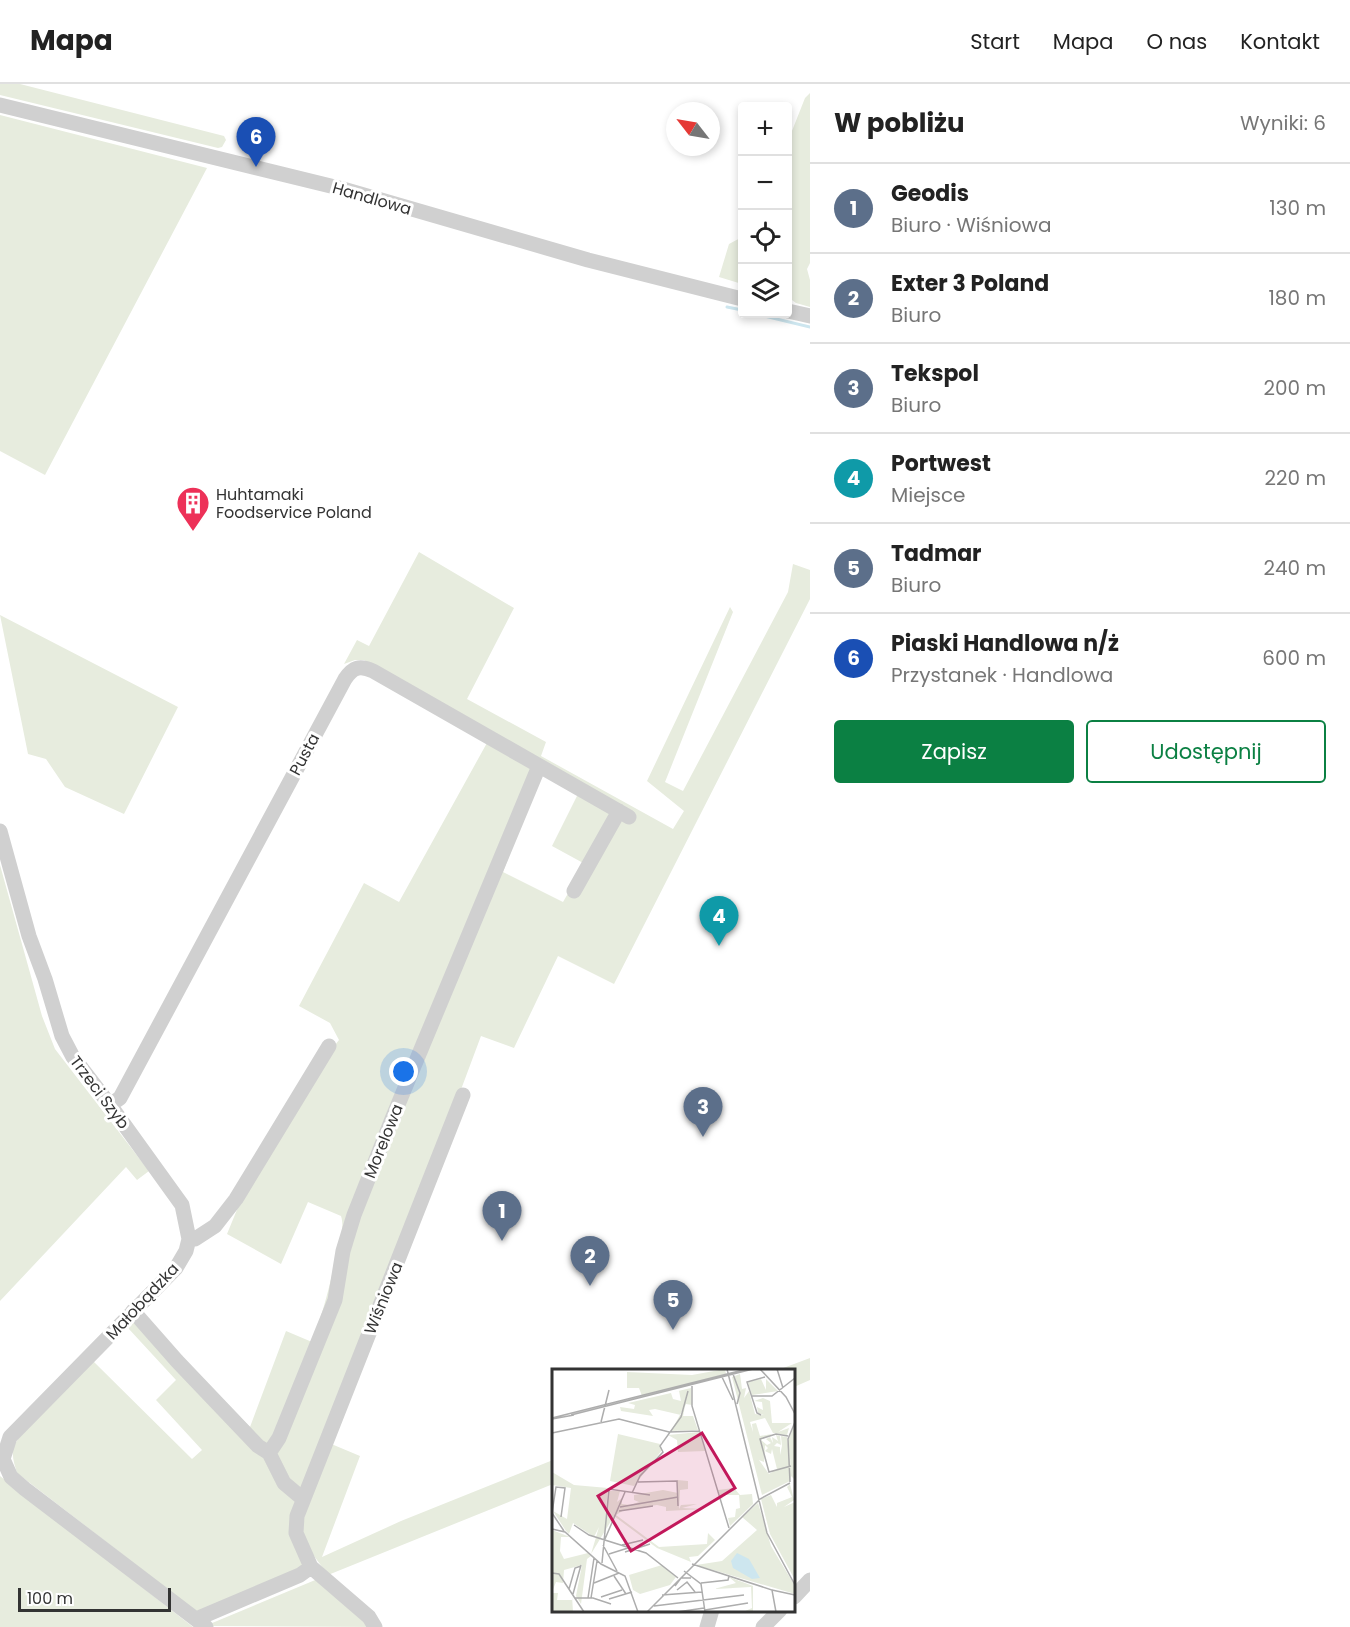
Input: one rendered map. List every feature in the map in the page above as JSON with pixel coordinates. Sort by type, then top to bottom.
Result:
[{"type":"street","name":"Handlowa","points":[[0,105],[343,189],[588,260],[738,298]]},
{"type":"street","points":[[792,312],[810,316]]},
{"type":"street","name":"Pusta","points":[[110,1106],[120,1098],[345,679],[354,668],[361,666],[373,671],[624,814],[574,891]]},
{"type":"street","name":"Morelowa","points":[[269,1453],[279,1438],[335,1300],[341,1275],[343,1251],[354,1215],[539,766]]},
{"type":"street","name":"Trzeci Szyb","points":[[0,831],[29,936],[62,1036],[73,1058],[182,1205],[189,1239]]},
{"type":"street","points":[[189,1239],[195,1239],[215,1226],[236,1199],[329,1046]]},
{"type":"street","name":"Wiśniowa","points":[[303,1499],[463,1095]]},
{"type":"street","name":"Małobądzka","points":[[189,1239],[186,1251],[176,1268],[10,1437],[3,1459],[11,1478],[202,1624]]},
{"type":"street","points":[[133,1311],[177,1362],[258,1446],[269,1453],[284,1483],[303,1499],[297,1516],[296,1533],[311,1568],[369,1617],[375,1627]]},
{"type":"street","points":[[202,1624],[201,1617],[300,1575],[311,1568]]},
{"type":"street","points":[[795,1596],[810,1581]]},
{"type":"street","points":[[706,1627],[712,1612]]},
{"type":"street","points":[[763,1627],[779,1612]]},
{"type":"shaded area","points":[[0,84],[20,84],[224,136],[226,140],[222,147],[218,148],[0,95]]},
{"type":"shaded area","points":[[810,93],[810,263],[807,269],[810,280],[810,307],[792,300],[792,131],[805,98]]},
{"type":"shaded area","points":[[0,115],[207,168],[45,475],[0,451]]},
{"type":"shaded area","points":[[738,239],[738,283],[719,277],[729,244]]},
{"type":"shaded area","points":[[419,552],[514,608],[467,699],[546,742],[541,756],[673,829],[684,811],[647,781],[730,607],[733,612],[665,782],[683,791],[788,592],[793,564],[810,570],[810,599],[614,984],[558,956],[514,1048],[481,1036],[329,1443],[360,1456],[322,1557],[401,1521],[552,1460],[552,1484],[328,1575],[314,1556],[299,1569],[197,1612],[17,1473],[13,1450],[24,1431],[93,1361],[192,1459],[202,1450],[156,1400],[176,1380],[128,1328],[140,1314],[250,1427],[286,1331],[312,1342],[332,1275],[342,1229],[341,1216],[308,1202],[281,1264],[227,1234],[241,1200],[322,1061],[339,1040],[330,1023],[299,1006],[364,883],[399,902],[493,732],[364,660],[344,664],[357,640],[369,646]],"holes":[[[542,770],[579,792],[552,846],[585,864],[563,902],[503,872]]]},
{"type":"shaded area","points":[[0,615],[178,707],[124,814],[65,787],[46,759],[28,754]]},
{"type":"shaded area","points":[[0,865],[42,1016],[55,1049],[149,1171],[137,1180],[126,1167],[0,1301]]},
{"type":"shaded area","points":[[810,1358],[810,1380],[795,1387],[795,1369],[781,1369]]},
{"type":"shaded area","points":[[0,1476],[193,1627],[0,1627]]},
{"type":"shaded area","points":[[320,1578],[375,1627],[205,1626]]},
{"type":"waterway","points":[[727,307],[738,309]]},
{"type":"waterway","points":[[773,318],[810,327]]},
{"type":"place","name":"Piaski Handlowa n/ż","points":[[256,167]]},
{"type":"place","name":"Huhtamaki Foodservice Poland","points":[[193,532]]},
{"type":"place","name":"Portwest","points":[[719,946]]},
{"type":"place","name":"Tekspol","points":[[703,1137]]},
{"type":"place","name":"Geodis","points":[[502,1241]]},
{"type":"place","name":"Exter 3 Poland","points":[[590,1286]]},
{"type":"place","name":"Tadmar","points":[[673,1330]]}]
